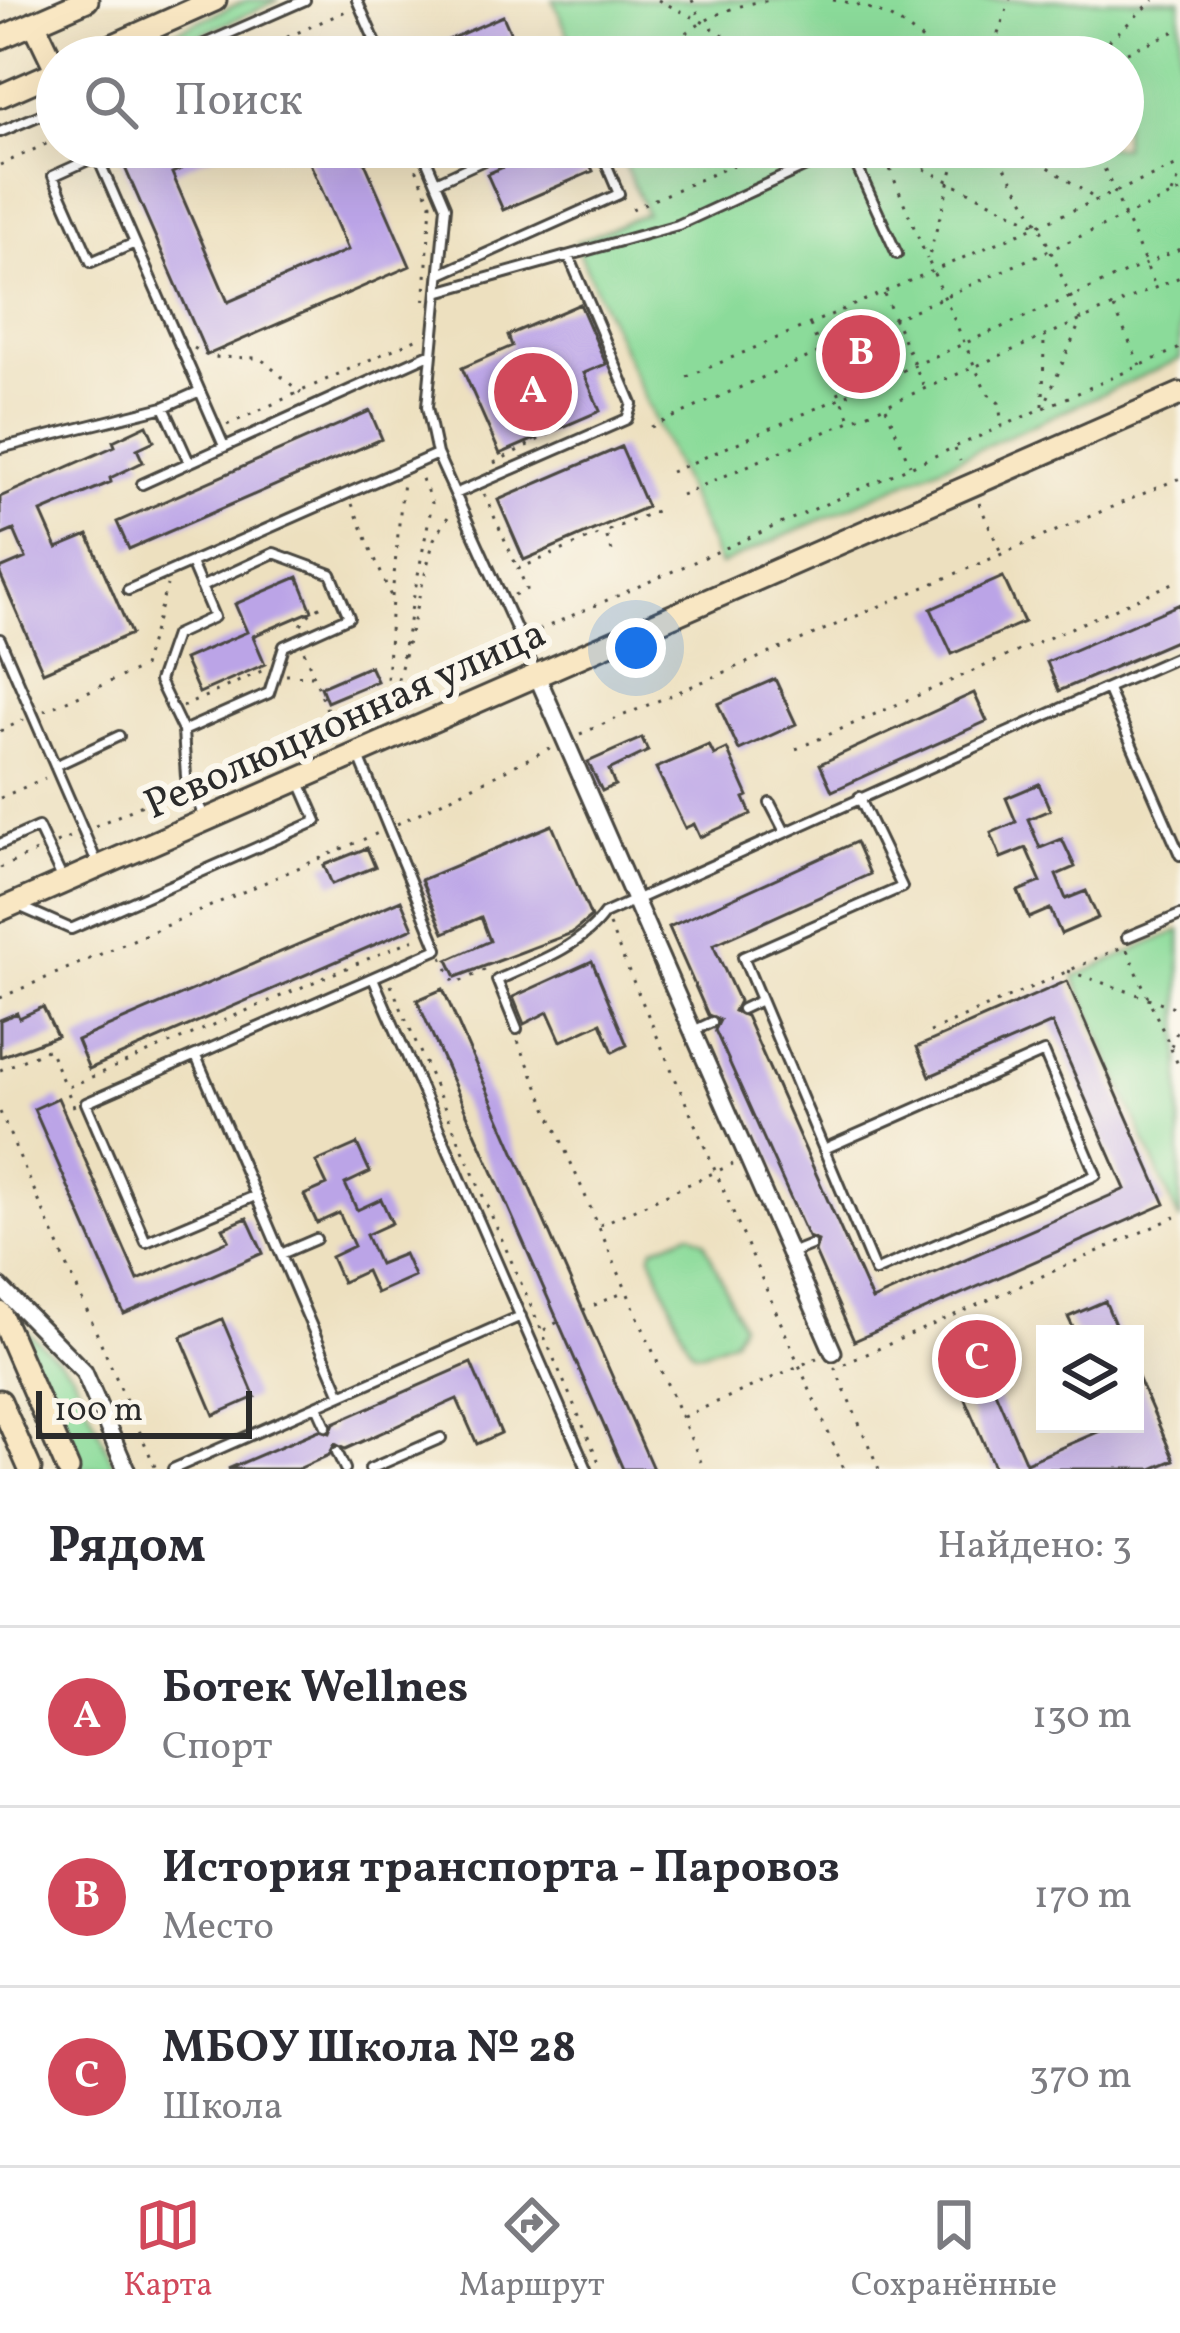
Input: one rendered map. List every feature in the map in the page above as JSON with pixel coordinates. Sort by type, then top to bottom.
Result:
[{"type":"main road","points":[[0,38],[87,0]]},
{"type":"main road","points":[[134,36],[215,0]]},
{"type":"main road","points":[[34,23],[40,36]]},
{"type":"main road","points":[[0,96],[36,80]]},
{"type":"main road","name":"Революционная улица","points":[[7,907],[1180,394]]},
{"type":"main road","points":[[0,1313],[68,1469]]},
{"type":"main road","points":[[0,1401],[30,1469]]},
{"type":"street","points":[[537,676],[833,1352]]},
{"type":"street","points":[[0,1287],[84,1372],[126,1469]]},
{"type":"lane","points":[[223,36],[305,0]]},
{"type":"lane","points":[[358,3],[373,36]]},
{"type":"lane","points":[[0,132],[36,117]]},
{"type":"lane","points":[[66,168],[53,176],[91,262],[135,243]]},
{"type":"lane","points":[[102,168],[224,446]]},
{"type":"lane","points":[[430,168],[446,206],[428,407],[437,454],[537,676]]},
{"type":"lane","points":[[436,182],[466,168]]},
{"type":"lane","points":[[442,274],[619,194],[608,168]]},
{"type":"lane","points":[[441,291],[678,225],[802,168]]},
{"type":"lane","points":[[858,168],[897,254]]},
{"type":"lane","points":[[457,497],[627,419],[631,412],[632,404],[569,256]]},
{"type":"lane","points":[[142,484],[432,353]]},
{"type":"lane","points":[[0,448],[164,406],[200,391]]},
{"type":"lane","points":[[164,406],[189,462]]},
{"type":"lane","points":[[128,590],[437,454]]},
{"type":"lane","points":[[183,730],[269,692],[284,646],[349,617],[331,574],[274,553],[201,587]]},
{"type":"lane","points":[[191,562],[214,617],[175,635],[159,681],[183,730],[189,784],[206,820]]},
{"type":"lane","points":[[0,639],[98,867]]},
{"type":"lane","points":[[516,1030],[497,980],[558,950],[596,926],[604,914],[1180,656]]},
{"type":"lane","points":[[1107,688],[1180,855]]},
{"type":"lane","points":[[56,769],[119,736]]},
{"type":"lane","points":[[255,1196],[146,1242],[86,1103],[439,949],[358,753]]},
{"type":"lane","points":[[7,907],[70,929],[317,821],[299,779]]},
{"type":"lane","points":[[824,1149],[1043,1052],[1096,1175],[875,1271],[743,957],[902,887],[860,797]]},
{"type":"lane","points":[[770,803],[784,830]]},
{"type":"lane","points":[[0,844],[38,826],[64,882]]},
{"type":"lane","points":[[1127,937],[1180,915]]},
{"type":"lane","points":[[373,978],[587,1469]]},
{"type":"lane","points":[[742,1009],[761,1000]]},
{"type":"lane","points":[[692,1031],[712,1022]]},
{"type":"lane","points":[[196,1056],[340,1395]]},
{"type":"lane","points":[[842,1231],[856,1224]]},
{"type":"lane","points":[[280,1254],[316,1239]]},
{"type":"lane","points":[[789,1254],[811,1244]]},
{"type":"lane","points":[[173,1469],[520,1316]]},
{"type":"lane","points":[[317,1406],[326,1426]]},
{"type":"lane","points":[[370,1469],[441,1438]]},
{"type":"lane","points":[[338,1452],[345,1469]]},
{"type":"path","points":[[658,0],[725,36]]},
{"type":"path","points":[[692,0],[701,21]]},
{"type":"path","points":[[684,36],[701,21],[775,0]]},
{"type":"path","points":[[833,0],[880,10],[917,36]]},
{"type":"path","points":[[997,36],[1010,0]]},
{"type":"path","points":[[1114,36],[1154,0]]},
{"type":"path","points":[[288,36],[358,3]]},
{"type":"path","points":[[1144,45],[1180,29]]},
{"type":"path","points":[[0,165],[36,149]]},
{"type":"path","points":[[687,376],[1180,164]]},
{"type":"path","points":[[416,168],[431,202],[424,315]]},
{"type":"path","points":[[632,209],[727,168]]},
{"type":"path","points":[[890,168],[986,392],[1000,403],[1002,427]]},
{"type":"path","points":[[921,168],[1039,225]]},
{"type":"path","points":[[928,260],[954,168]]},
{"type":"path","points":[[1005,168],[1039,225],[1082,320],[1043,408]]},
{"type":"path","points":[[1050,168],[1097,200]]},
{"type":"path","points":[[1103,168],[1156,288]]},
{"type":"path","points":[[1172,196],[1180,176]]},
{"type":"path","points":[[651,427],[1180,192]]},
{"type":"path","points":[[671,472],[1180,249]]},
{"type":"path","points":[[682,495],[1180,278]]},
{"type":"path","points":[[883,292],[925,389]]},
{"type":"path","points":[[1113,307],[1140,365]]},
{"type":"path","points":[[809,324],[851,421]]},
{"type":"path","points":[[1043,408],[1044,337]]},
{"type":"path","points":[[220,410],[228,428],[422,338]]},
{"type":"path","points":[[199,361],[193,347],[209,357],[260,358],[302,394]]},
{"type":"path","points":[[0,868],[1180,348]]},
{"type":"path","points":[[885,406],[910,466]]},
{"type":"path","points":[[954,447],[960,461]]},
{"type":"path","points":[[394,694],[432,503],[416,463]]},
{"type":"path","points":[[386,698],[404,468]]},
{"type":"path","points":[[0,998],[388,828],[566,740],[1180,478]]},
{"type":"path","points":[[394,694],[434,539],[457,497],[482,489],[527,589]]},
{"type":"path","points":[[974,491],[1002,556]]},
{"type":"path","points":[[348,493],[392,599]]},
{"type":"path","points":[[518,569],[663,508]]},
{"type":"path","points":[[605,532],[612,551]]},
{"type":"path","points":[[0,731],[143,667],[171,572]]},
{"type":"path","points":[[796,749],[1180,580]]},
{"type":"path","points":[[326,604],[312,610],[307,621],[295,629],[332,722]]},
{"type":"path","points":[[173,711],[268,668],[289,677],[313,675]]},
{"type":"path","points":[[0,798],[56,769]]},
{"type":"path","points":[[604,914],[844,1469]]},
{"type":"path","points":[[930,1032],[1125,946],[1180,1069]]},
{"type":"path","points":[[439,949],[454,984],[487,969],[496,989]]},
{"type":"path","points":[[1068,971],[1180,1009]]},
{"type":"path","points":[[386,972],[602,1469]]},
{"type":"path","points":[[1171,1048],[1180,1025]]},
{"type":"path","points":[[516,1030],[704,1469]]},
{"type":"path","points":[[0,1070],[49,1049],[66,1088]]},
{"type":"path","points":[[0,1112],[156,1469]]},
{"type":"path","points":[[598,1226],[747,1158]]},
{"type":"path","points":[[880,1469],[835,1368],[1180,1215]]},
{"type":"path","points":[[584,1310],[627,1291]]},
{"type":"path","points":[[542,1330],[558,1322]]},
{"type":"path","points":[[681,1418],[833,1352]]},
{"type":"green space","points":[[247,0],[279,0],[198,36],[164,36]]},
{"type":"green space","points":[[553,0],[1180,0],[1180,359],[720,565],[575,243],[646,213],[626,168],[1144,168],[1144,36],[569,36]]},
{"type":"green space","points":[[1180,930],[1180,1222],[1074,977]]},
{"type":"green space","points":[[690,1233],[704,1241],[741,1324],[734,1339],[703,1352],[694,1352],[688,1345],[651,1255],[654,1248]]},
{"type":"green space","points":[[17,1322],[72,1372],[116,1469],[81,1469]]},
{"type":"building","points":[[503,16],[512,36],[457,36]]},
{"type":"building","points":[[125,168],[183,168],[172,173],[228,302],[348,250],[312,168],[367,168],[410,266],[207,355]]},
{"type":"building","points":[[501,168],[593,171],[503,210],[487,174]]},
{"type":"building","points":[[580,304],[606,364],[584,373],[600,411],[500,454],[462,368],[512,346],[508,335]]},
{"type":"building","points":[[370,411],[382,439],[129,549],[117,522]]},
{"type":"building","points":[[147,425],[154,441],[137,449],[143,462],[110,478],[111,482],[41,512],[57,548],[88,535],[131,634],[43,672],[0,574],[0,569],[26,558],[14,530],[0,536],[0,497],[115,446],[113,441]]},
{"type":"building","points":[[621,447],[647,507],[524,560],[498,500]]},
{"type":"building","points":[[298,577],[312,611],[253,636],[265,664],[199,693],[184,659],[247,632],[235,604]]},
{"type":"building","points":[[1003,577],[1024,622],[952,654],[931,609]]},
{"type":"building","points":[[1180,604],[1180,639],[1059,691],[1047,662]]},
{"type":"building","points":[[370,666],[377,681],[327,702],[321,687]]},
{"type":"building","points":[[775,679],[796,724],[739,750],[718,704]]},
{"type":"building","points":[[974,693],[987,721],[832,791],[820,764]]},
{"type":"building","points":[[642,738],[648,751],[609,770],[615,785],[602,791],[588,762]]},
{"type":"building","points":[[709,745],[714,755],[727,749],[751,814],[700,837],[694,824],[685,828],[656,768]]},
{"type":"building","points":[[1039,784],[1050,810],[1028,819],[1040,848],[1062,839],[1075,867],[1056,875],[1066,899],[1086,891],[1098,918],[1061,934],[1050,909],[1029,918],[1018,891],[1041,882],[1026,848],[1001,858],[991,833],[1016,822],[1006,798]]},
{"type":"building","points":[[552,825],[591,917],[572,933],[456,977],[448,960],[490,941],[481,917],[444,933],[421,880]]},
{"type":"building","points":[[856,842],[870,874],[713,945],[739,1001],[734,1011],[746,1016],[872,1300],[1125,1189],[1052,1023],[930,1076],[917,1047],[1067,981],[1165,1204],[854,1341],[815,1252],[818,1241],[808,1237],[715,1030],[720,1020],[708,1015],[669,927]]},
{"type":"building","points":[[367,848],[375,867],[332,884],[324,865]]},
{"type":"building","points":[[401,900],[413,928],[89,1069],[77,1040]]},
{"type":"building","points":[[592,961],[627,1045],[613,1052],[601,1023],[561,1041],[548,1012],[524,1024],[513,997]]},
{"type":"building","points":[[443,989],[653,1469],[623,1469],[417,1000]]},
{"type":"building","points":[[43,1007],[57,1036],[0,1057],[0,1020]]},
{"type":"building","points":[[58,1098],[138,1280],[229,1240],[223,1228],[247,1218],[263,1253],[124,1314],[34,1109]]},
{"type":"building","points":[[357,1144],[370,1172],[345,1184],[357,1210],[381,1199],[392,1223],[366,1235],[379,1264],[404,1254],[414,1276],[376,1293],[366,1271],[342,1282],[331,1257],[354,1246],[339,1213],[317,1223],[304,1195],[327,1185],[316,1162]]},
{"type":"building","points":[[1105,1301],[1115,1325],[1072,1325],[1068,1317]]},
{"type":"building","points":[[222,1319],[255,1397],[214,1415],[181,1337]]},
{"type":"building","points":[[980,1357],[1026,1463],[1095,1433],[1144,1433],[1144,1391],[1174,1460],[1152,1469],[995,1469],[952,1369]]},
{"type":"building","points":[[471,1363],[501,1433],[477,1444],[457,1399],[345,1449],[335,1444],[329,1455],[298,1469],[228,1469],[319,1430],[330,1433],[334,1423]]},
{"type":"place","name":"История транспорта - Паровоз","points":[[861,354]]},
{"type":"place","name":"Ботек Wellnes","points":[[533,392]]},
{"type":"place","name":"МБОУ Школа № 28","points":[[977,1359]]}]
